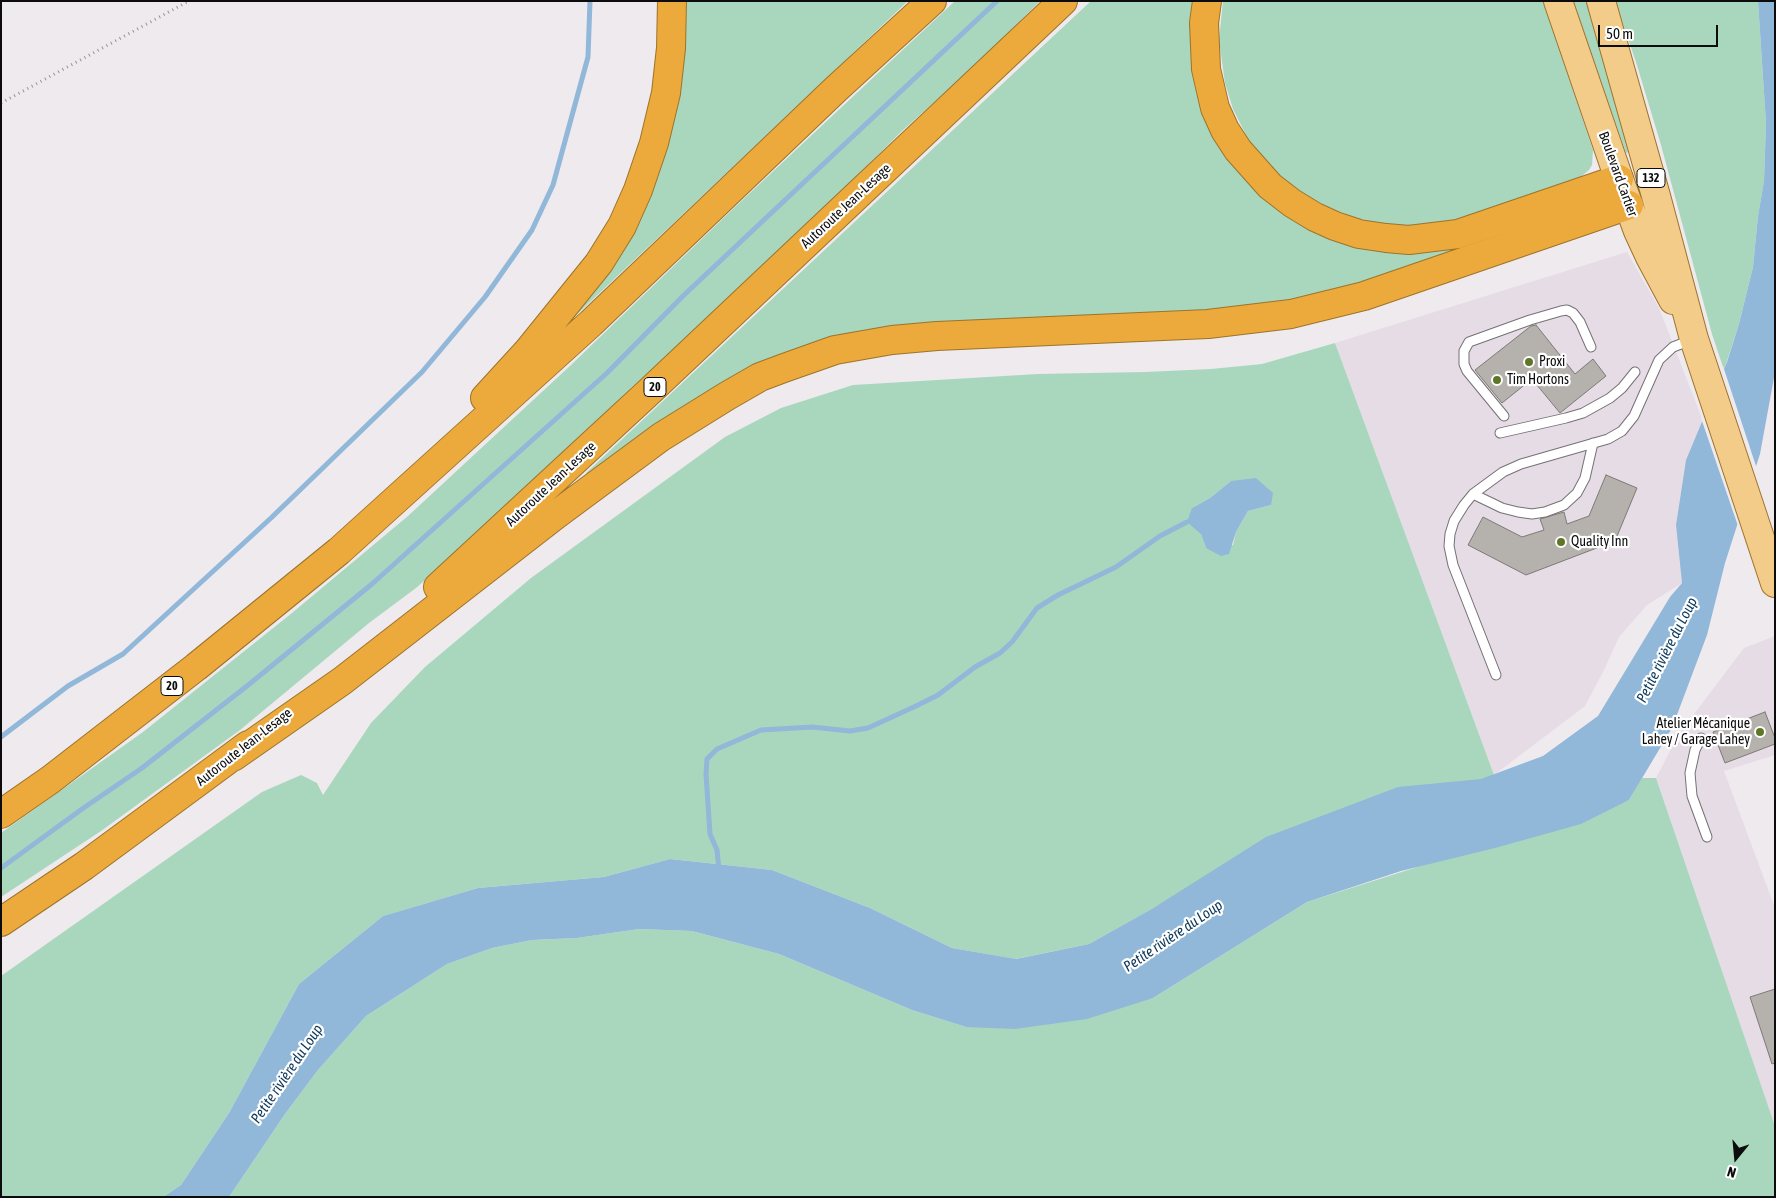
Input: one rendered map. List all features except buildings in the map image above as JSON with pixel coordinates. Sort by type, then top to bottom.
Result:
[{"type":"highway","points":[[338,551],[528,350],[599,263],[622,226],[638,190],[654,143],[666,93],[671,48],[672,1]]},
{"type":"highway","name":"20","points":[[1,814],[50,780],[196,667],[338,551],[591,323],[836,89],[932,1]]},
{"type":"highway","name":"Autoroute Jean-Lesage","points":[[1,922],[84,866],[233,757],[392,629],[645,396],[1063,1]]},
{"type":"highway","points":[[1207,1],[1204,22],[1206,69],[1215,108],[1225,130],[1238,150],[1270,186],[1292,203],[1336,226],[1359,234],[1409,240],[1458,234],[1619,179]]},
{"type":"highway","points":[[233,757],[342,682],[557,514],[661,437],[760,377],[836,350],[892,340],[938,336],[1208,324],[1291,314],[1391,287],[1628,205]]},
{"type":"main road","name":"Boulevard Cartier","points":[[1558,1],[1628,205],[1650,257],[1694,339]]},
{"type":"main road","name":"Boulevard Cartier","points":[[1601,1],[1649,169],[1694,339],[1774,580]]},
{"type":"main road","points":[[1619,179],[1649,169]]},
{"type":"main road","points":[[1628,205],[1656,196]]},
{"type":"lane","points":[[1504,416],[1467,371],[1464,364],[1464,351],[1469,342],[1530,320],[1567,310],[1573,313],[1580,322],[1591,347]]},
{"type":"lane","points":[[1496,675],[1453,565],[1449,546],[1454,521],[1473,494],[1503,472],[1521,464],[1608,439],[1622,431],[1634,416],[1659,360],[1673,347],[1694,339]]},
{"type":"lane","points":[[1500,433],[1566,418],[1590,410],[1622,388],[1635,372]]},
{"type":"lane","points":[[1473,494],[1502,508],[1532,514],[1545,512],[1564,505],[1578,493],[1585,478],[1592,443]]},
{"type":"lane","points":[[1702,738],[1693,755],[1690,773],[1692,796],[1707,837]]},
{"type":"path","points":[[1,103],[189,1]]},
{"type":"shaded area","points":[[1627,252],[1659,308],[1703,421],[1686,460],[1676,525],[1682,583],[1647,605],[1619,637],[1585,706],[1494,775],[1335,343]]},
{"type":"shaded area","points":[[1775,636],[1775,755],[1724,771],[1775,908],[1775,1126],[1656,778],[1679,734],[1744,648]]},
{"type":"green space","points":[[681,1],[908,1],[571,320],[567,315],[651,190],[670,137],[681,73]]},
{"type":"green space","points":[[955,1],[1040,1],[983,58],[902,131],[802,230],[633,386],[497,516],[416,588],[369,623],[240,730],[101,831],[1,897],[1,833],[143,732],[292,613],[408,516],[571,365],[735,207]]},
{"type":"green space","points":[[1091,1],[1197,1],[1212,122],[1347,239],[1588,201],[1590,206],[1345,292],[1225,311],[874,331],[589,478],[586,473]]},
{"type":"green space","points":[[1223,1],[1543,1],[1593,150],[1592,165],[1578,179],[1464,219],[1425,226],[1392,226],[1359,219],[1328,207],[1301,193],[1276,174],[1253,149],[1233,109],[1225,83],[1219,40]]},
{"type":"green space","points":[[1573,1],[1587,1],[1608,62],[1631,151],[1626,153]]},
{"type":"green space","points":[[1615,1],[1758,1],[1766,123],[1764,181],[1758,216],[1753,267],[1739,324],[1724,370],[1712,334],[1661,145]]},
{"type":"green space","points":[[1335,343],[1494,775],[1155,907],[1089,944],[1015,959],[952,948],[870,908],[772,870],[670,859],[604,877],[478,888],[383,916],[299,984],[229,1113],[181,1185],[163,1197],[1,1197],[1,976],[262,792],[301,775],[317,783],[323,795],[371,723],[425,667],[531,578],[725,437],[781,408],[853,385],[1038,374],[1211,369],[1262,364]],"holes":[[[1231,481],[1271,505],[1248,511],[1236,532],[1233,545],[1206,548],[1192,508],[1210,498]]]},
{"type":"green space","points":[[1642,778],[1656,778],[1775,1126],[1775,1197],[229,1197],[285,1114],[318,1070],[366,1016],[447,964],[492,948],[532,940],[577,938],[639,929],[692,931],[779,954],[912,1010],[966,1027],[1153,998],[1307,902],[1629,800]]},
{"type":"water","name":"Petite rivière du Loup","points":[[1758,1],[1775,1],[1775,372],[1760,454],[1725,563],[1707,635],[1672,728],[1629,800],[1581,824],[1401,871],[1307,902],[1153,998],[1087,1019],[1015,1029],[966,1027],[912,1010],[779,954],[692,931],[639,929],[577,938],[532,940],[492,948],[447,964],[366,1016],[318,1070],[285,1114],[229,1197],[163,1197],[181,1185],[229,1113],[299,984],[383,916],[478,888],[604,877],[670,859],[772,870],[870,908],[952,948],[1016,959],[1089,944],[1155,907],[1266,837],[1398,787],[1481,779],[1543,756],[1598,716],[1670,597],[1682,583],[1676,525],[1686,460],[1727,362],[1739,324],[1753,267],[1758,216],[1764,181],[1766,123]]},
{"type":"water","points":[[1256,478],[1273,493],[1271,505],[1248,511],[1236,532],[1229,554],[1221,556],[1206,548],[1201,534],[1187,522],[1192,508],[1210,498],[1231,481]]},
{"type":"pier","points":[[1723,366],[1757,469],[1739,529],[1701,418]]},
{"type":"waterway","points":[[1,737],[68,686],[123,654],[271,518],[422,372],[485,297],[532,230],[553,185],[588,57],[590,1]]},
{"type":"waterway","points":[[1,868],[142,768],[247,686],[372,584],[607,373],[684,295],[997,1]]},
{"type":"waterway","points":[[719,870],[717,850],[710,834],[706,774],[707,759],[717,749],[761,730],[812,727],[850,731],[868,728],[916,706],[938,695],[975,667],[1000,653],[1012,642],[1037,608],[1058,595],[1116,567],[1160,536],[1187,522]]},
{"type":"place","name":"Proxi","points":[[1529,362]]},
{"type":"place","name":"Tim Hortons","points":[[1497,380]]},
{"type":"place","name":"Quality Inn","points":[[1561,542]]},
{"type":"place","name":"Atelier Mécanique Lahey / Garage Lahey","points":[[1760,732]]}]
